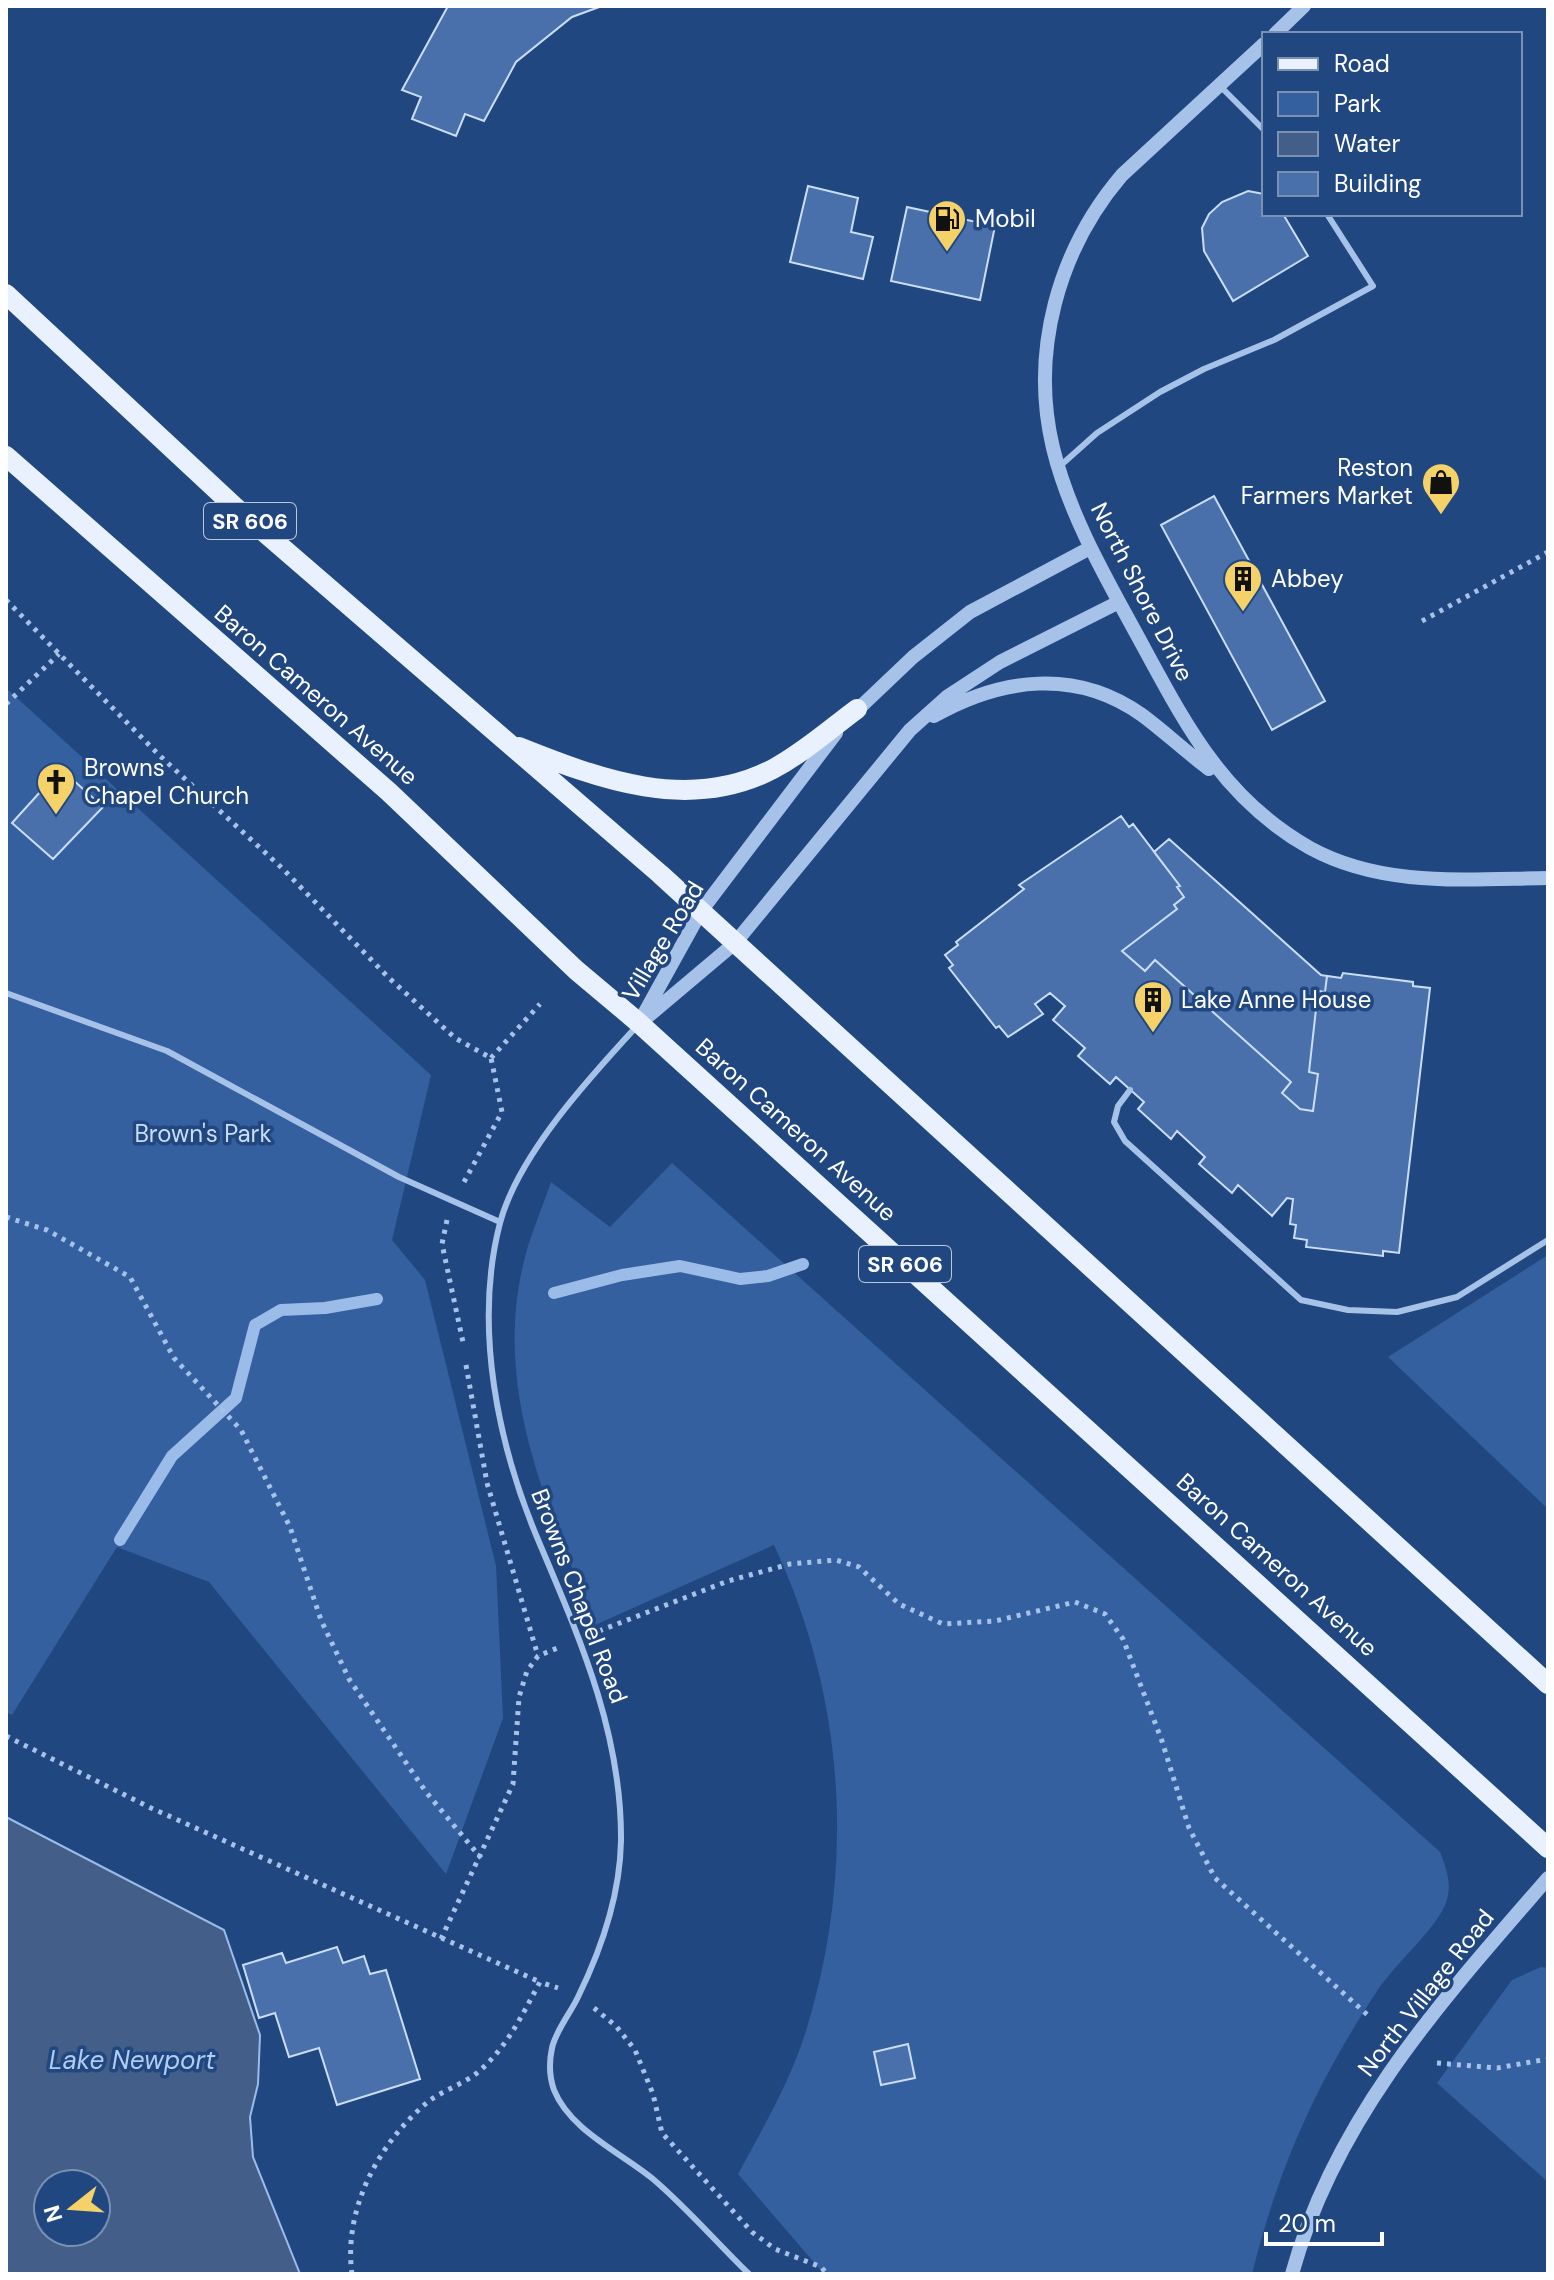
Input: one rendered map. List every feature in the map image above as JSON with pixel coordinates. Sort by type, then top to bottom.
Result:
[{"type":"main road","name":"SR 606","points":[[6,294],[235,507],[701,911],[1548,1684]]},
{"type":"main road","name":"Baron Cameron Avenue","points":[[6,456],[389,792],[576,970],[639,1023],[1548,1848]]},
{"type":"main road","points":[[501,740],[602,780],[662,789],[705,788],[725,786],[769,771],[857,709]]},
{"type":"street","points":[[1277,32],[1304,6]]},
{"type":"street","name":"North Shore Drive","points":[[1262,46],[1135,161],[1105,195],[1066,268],[1050,324],[1046,362],[1050,432],[1059,467],[1090,548],[1193,737],[1223,779],[1280,828],[1312,848],[1358,867],[1411,878],[1548,878]]},
{"type":"street","name":"Village Road","points":[[639,1023],[701,911],[825,746],[857,709],[913,657],[970,612],[1090,548]]},
{"type":"street","name":"Village Road","points":[[639,1023],[735,943],[910,730],[975,677],[1119,602]]},
{"type":"street","points":[[910,730],[963,700],[992,689],[1055,682],[1082,687],[1124,704],[1223,779]]},
{"type":"street","name":"North Village Road","points":[[1292,2274],[1323,2184],[1372,2097],[1408,2044],[1548,1878]]},
{"type":"lane","points":[[1219,85],[1262,128]]},
{"type":"lane","points":[[1059,467],[1107,426],[1187,377],[1274,340],[1373,286],[1328,216]]},
{"type":"lane","points":[[6,993],[167,1051],[399,1177],[500,1222]]},
{"type":"lane","name":"Browns Chapel Road","points":[[639,1023],[546,1134],[500,1222],[492,1284],[494,1385],[517,1487],[580,1639],[607,1718],[617,1773],[621,1843],[614,1899],[579,1996],[553,2043],[549,2066],[554,2089],[566,2112],[654,2180],[749,2274]]},
{"type":"lane","points":[[1130,1090],[1118,1106],[1114,1122],[1125,1141],[1301,1300],[1348,1310],[1397,1312],[1457,1297],[1548,1240]]},
{"type":"path","points":[[1422,621],[1548,552]]},
{"type":"path","points":[[6,600],[159,755],[283,869],[388,977],[455,1038],[491,1058],[540,1004]]},
{"type":"path","points":[[6,704],[59,654]]},
{"type":"path","points":[[6,1217],[47,1230],[130,1277],[174,1358],[241,1430],[290,1527],[321,1620],[349,1679],[426,1792],[481,1858]]},
{"type":"path","points":[[441,1939],[513,1784],[519,1697],[527,1671],[538,1656],[728,1581],[790,1564],[836,1560],[859,1567],[899,1604],[943,1624],[995,1621],[1075,1602],[1105,1614],[1123,1639],[1162,1741],[1189,1828],[1215,1878],[1371,2018]]},
{"type":"path","points":[[6,1736],[151,1808],[540,1982]]},
{"type":"path","points":[[1437,2063],[1497,2068],[1548,2059]]},
{"type":"green space","name":"Brown's Park","points":[[6,688],[431,1075],[392,1240],[425,1280],[496,1566],[503,1718],[446,1874],[209,1582],[117,1547],[12,1715],[6,1712]]},
{"type":"green space","points":[[672,1163],[1440,1852],[1449,1885],[1445,1905],[1432,1926],[1377,1991],[1318,2093],[1274,2197],[1252,2274],[824,2274],[738,2174],[800,2050],[822,1970],[832,1908],[837,1847],[836,1785],[829,1724],[816,1663],[798,1603],[774,1545],[595,1625],[558,1533],[528,1440],[519,1393],[515,1345],[517,1296],[528,1246],[551,1182],[610,1227]]},
{"type":"green space","points":[[1548,1255],[1548,1509],[1388,1357]]},
{"type":"green space","points":[[1541,1967],[1548,1968],[1548,2182],[1437,2083],[1512,1980]]},
{"type":"water","name":"Lake Newport","points":[[6,1817],[224,1930],[260,2035],[258,2084],[250,2117],[253,2157],[300,2274],[6,2274]]},
{"type":"building","points":[[448,6],[602,6],[572,17],[516,62],[484,121],[465,114],[456,136],[412,119],[421,97],[402,90]]},
{"type":"building","points":[[808,186],[858,198],[851,232],[873,237],[863,279],[790,262]]},
{"type":"building","points":[[1248,191],[1262,194],[1262,216],[1284,216],[1308,256],[1233,301],[1204,251],[1202,228],[1209,214],[1222,202]]},
{"type":"building","points":[[907,207],[995,226],[980,300],[891,281]]},
{"type":"building","name":"Abbey","points":[[1214,496],[1325,701],[1272,730],[1161,525]]},
{"type":"building","points":[[61,769],[103,807],[53,859],[12,823]]},
{"type":"building","name":"Lake Anne House","points":[[1121,816],[1129,827],[1133,824],[1180,886],[1177,887],[1184,897],[1174,905],[1177,909],[1122,951],[1145,971],[1155,960],[1291,1082],[1282,1093],[1300,1109],[1313,1111],[1318,1074],[1309,1072],[1318,991],[1325,992],[1327,976],[1341,978],[1343,973],[1413,982],[1413,986],[1430,988],[1399,1253],[1383,1251],[1383,1256],[1306,1247],[1307,1240],[1294,1238],[1296,1225],[1290,1224],[1293,1199],[1287,1198],[1272,1216],[1238,1185],[1232,1193],[1199,1164],[1205,1157],[1177,1131],[1171,1139],[1138,1109],[1144,1102],[1116,1077],[1110,1084],[1078,1056],[1085,1048],[1053,1020],[1065,1006],[1050,993],[1035,1004],[1043,1014],[1008,1037],[999,1026],[996,1028],[949,968],[953,965],[945,955],[958,945],[956,942],[1024,889],[1019,885]]},
{"type":"building","points":[[1169,839],[1321,975],[1327,976],[1325,992],[1318,991],[1309,1072],[1318,1074],[1313,1111],[1300,1109],[1282,1093],[1291,1082],[1155,960],[1145,971],[1122,951],[1177,909],[1174,905],[1184,897],[1177,887],[1180,886],[1154,852]]},
{"type":"building","points":[[337,1947],[343,1963],[364,1956],[370,1974],[386,1970],[420,2079],[337,2105],[319,2048],[289,2057],[275,2013],[259,2018],[243,1965],[282,1953],[286,1963]]},
{"type":"building","points":[[908,2044],[915,2078],[881,2085],[874,2052]]},
{"type":"waterway","points":[[554,1293],[622,1275],[680,1266],[740,1279],[768,1276],[803,1264]]},
{"type":"waterway","points":[[120,1540],[172,1456],[236,1398],[255,1325],[281,1310],[325,1308],[377,1299]]},
{"type":"place","name":"Mobil","points":[[947,253]]},
{"type":"place","name":"Reston Farmers Market","points":[[1441,516]]},
{"type":"place","name":"Abbey","points":[[1243,613]]},
{"type":"place","name":"Browns Chapel Church","points":[[56,816]]},
{"type":"place","name":"Lake Anne House","points":[[1153,1034]]}]
